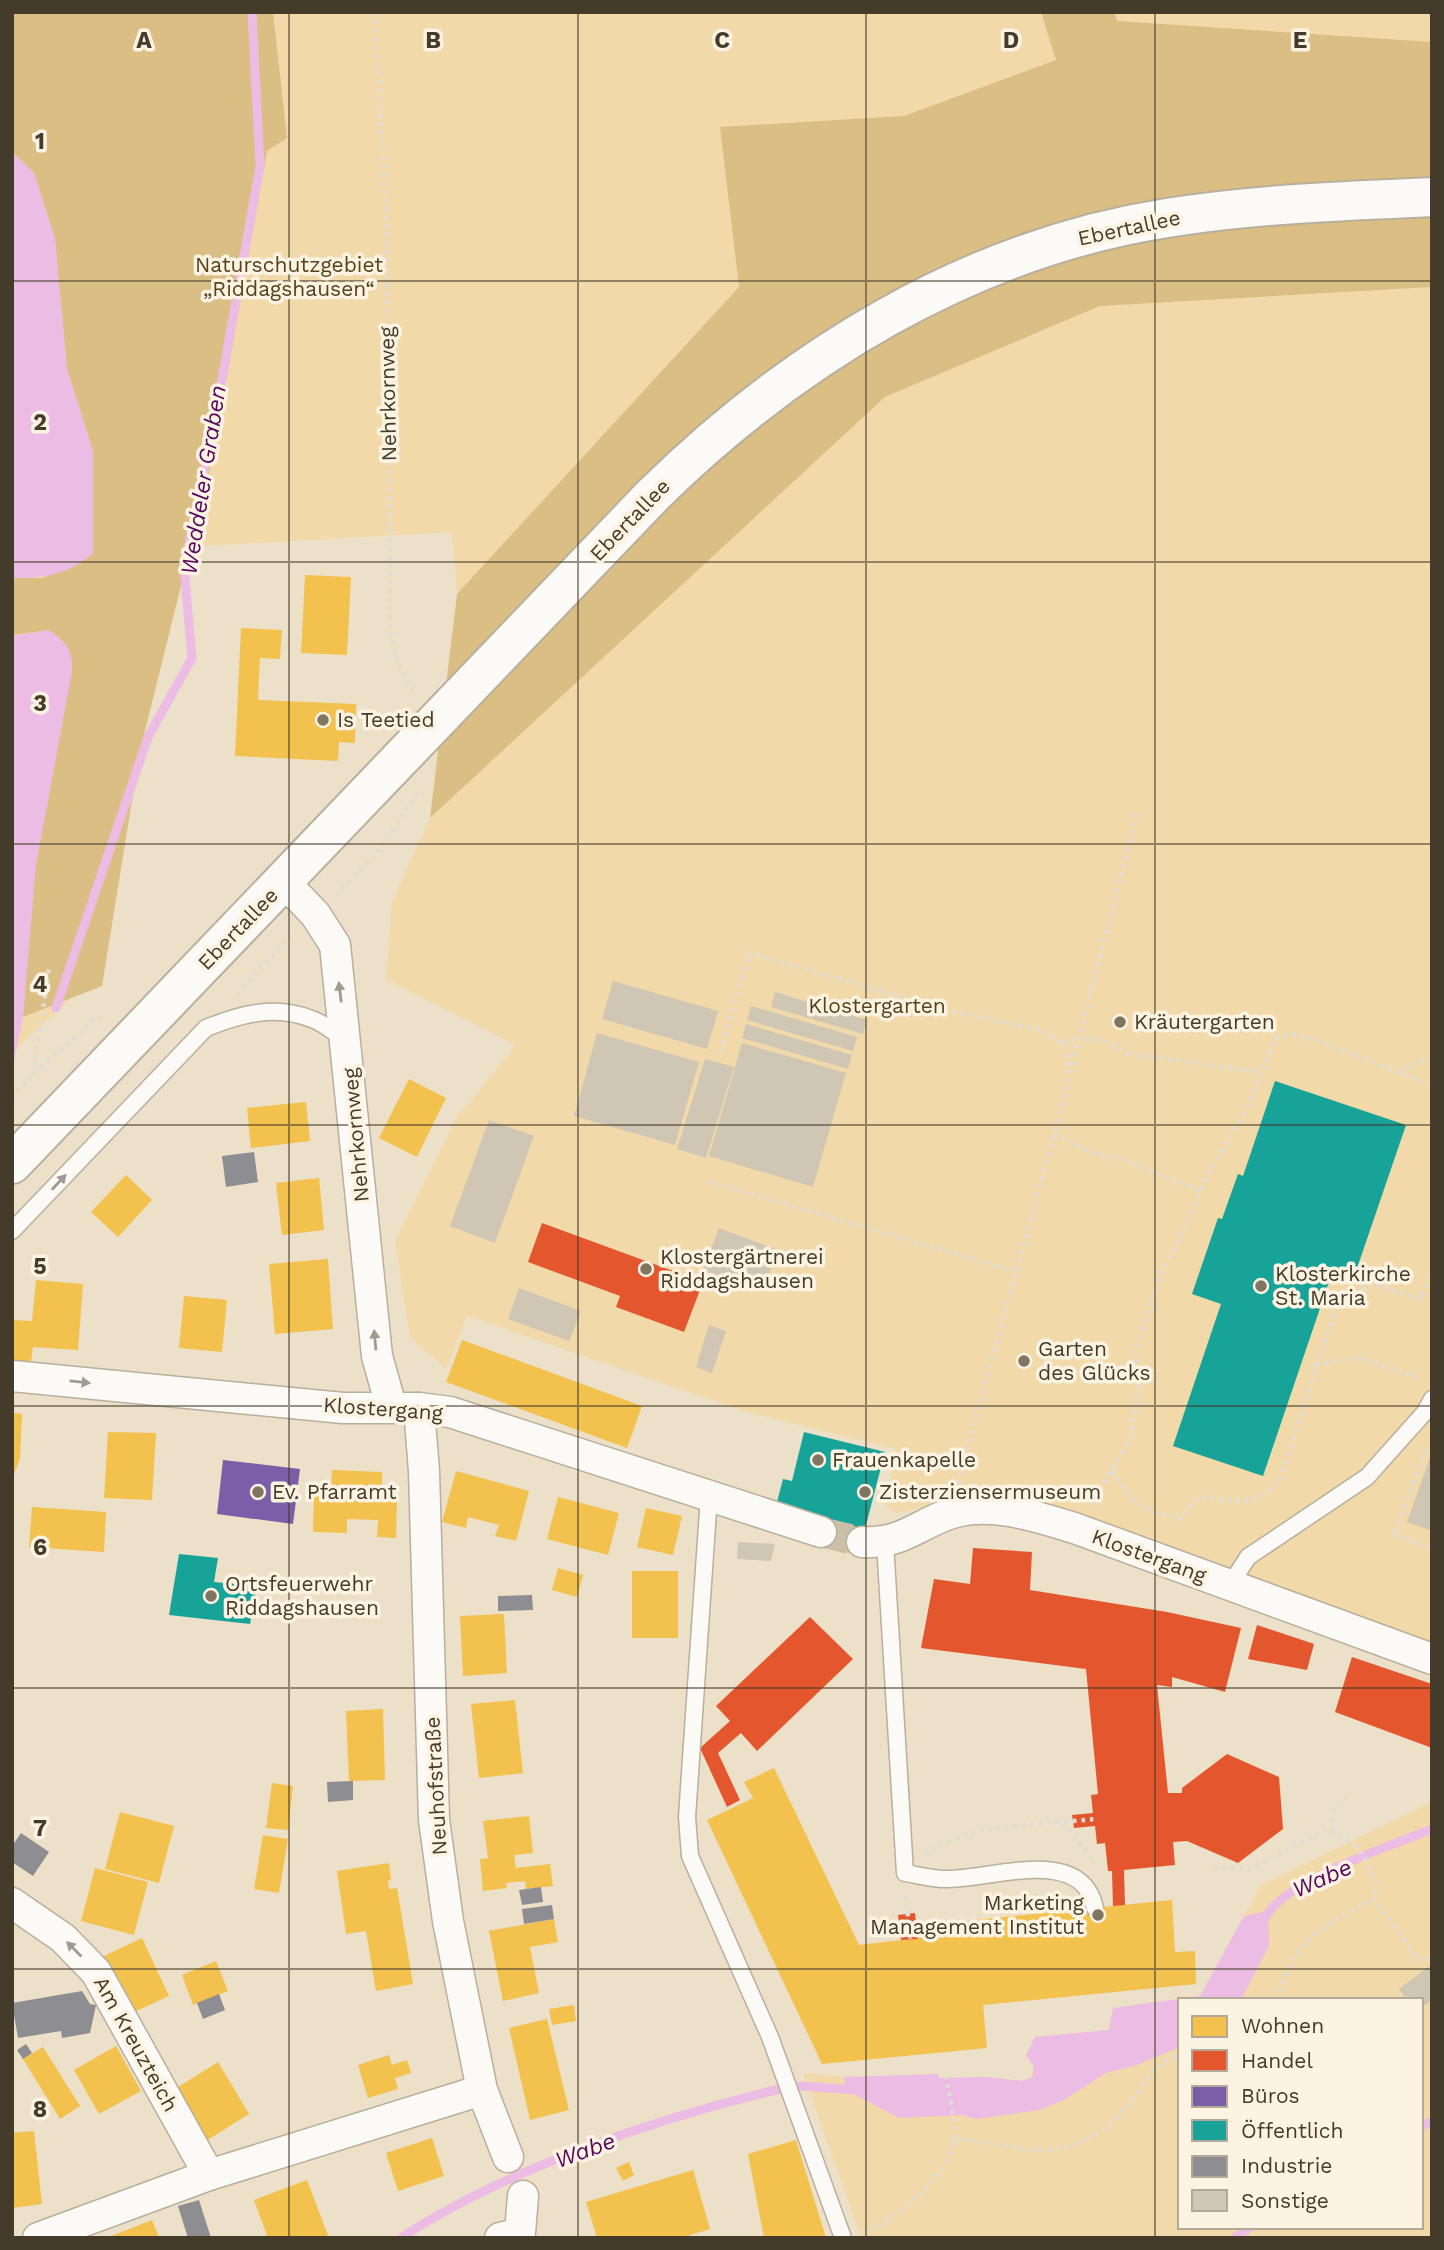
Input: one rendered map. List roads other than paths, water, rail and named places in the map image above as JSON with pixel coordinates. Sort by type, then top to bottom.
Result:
[{"type":"main road","name":"Ebertallee","points":[[12,1164],[704,446],[786,380],[886,317],[993,267],[1107,231],[1165,218],[1240,208],[1432,197]]},
{"type":"street","name":"Nehrkornweg","points":[[283,881],[315,915],[335,946],[377,1356],[405,1407]]},
{"type":"street","name":"Klostergang","points":[[12,1376],[343,1408],[405,1407],[450,1412],[821,1532]]},
{"type":"street","name":"Neuhofstraße","points":[[405,1407],[424,1471],[434,1820],[448,1921],[482,2090],[508,2157]]},
{"type":"street","name":"Klostergang","points":[[874,1542],[950,1513],[1001,1510],[1077,1529],[1432,1659]]},
{"type":"street","name":"Am Kreuzteich","points":[[12,1903],[63,1938],[96,1972],[209,2175]]},
{"type":"street","points":[[38,2238],[209,2175],[482,2090]]},
{"type":"street","points":[[500,2238],[520,2233],[523,2196]]},
{"type":"lane","points":[[12,1231],[206,1028],[242,1013],[270,1012],[313,1020],[346,1041]]},
{"type":"lane","points":[[1230,1585],[1248,1557],[1367,1477],[1426,1412],[1432,1399]]},
{"type":"lane","points":[[709,1496],[687,1817],[690,1856],[770,2037],[850,2236]]},
{"type":"lane","points":[[874,1542],[905,1873],[943,1879],[1060,1870],[1082,1882],[1095,1908]]},
{"type":"waterway","name":"Weddeler Graben","points":[[56,1008],[148,737],[192,658],[184,567],[214,424],[260,166],[252,12]]},
{"type":"waterway","name":"Wabe","points":[[1264,1920],[1274,1906],[1314,1879],[1339,1866],[1432,1829]]},
{"type":"waterway","name":"Wabe","points":[[801,2086],[856,2090]]},
{"type":"waterway","name":"Wabe","points":[[401,2238],[487,2190],[584,2148],[684,2115],[780,2089]]},
{"type":"waterway","points":[[1423,2126],[1432,2121]]},
{"type":"waterway","points":[[1235,2238],[1248,2229]]},
{"type":"tunnel","points":[[821,1532],[862,1542]]},
{"type":"place","name":"Is Teetied","points":[[323,720]]},
{"type":"place","name":"Kräutergarten","points":[[1120,1022]]},
{"type":"place","name":"Klostergärtnerei Riddagshausen","points":[[646,1269]]},
{"type":"place","name":"Klosterkirche St. Maria","points":[[1261,1286]]},
{"type":"place","name":"Garten des Glücks","points":[[1024,1361]]},
{"type":"place","name":"Frauenkapelle","points":[[818,1460]]},
{"type":"place","name":"Ev. Pfarramt","points":[[258,1492]]},
{"type":"place","name":"Zisterziensermuseum","points":[[865,1492]]},
{"type":"place","name":"Ortsfeuerwehr Riddagshausen","points":[[211,1596]]},
{"type":"place","name":"Marketing Management Institut","points":[[1098,1915]]},
{"type":"park label","name":"Naturschutzgebiet „Riddagshausen“","points":[[289,277]]},
{"type":"park label","name":"Klostergarten","points":[[877,1006]]}]
